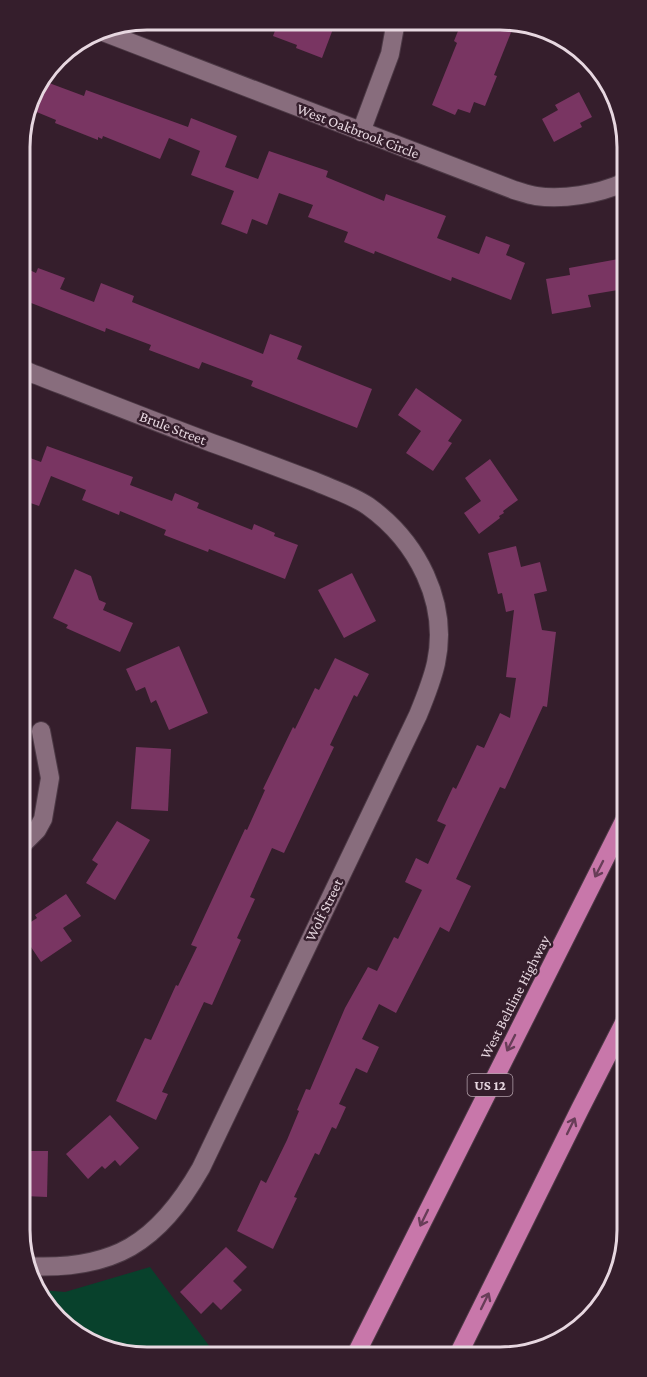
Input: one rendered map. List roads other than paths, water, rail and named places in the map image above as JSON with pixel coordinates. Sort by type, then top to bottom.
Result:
[{"type":"highway","name":"West Beltline Highway","points":[[360,1347],[617,835]]},
{"type":"highway","points":[[462,1347],[617,1037]]},
{"type":"street","points":[[361,132],[390,54],[394,30]]},
{"type":"street","name":"West Oakbrook Circle","points":[[112,35],[513,189],[537,196],[565,196],[592,193],[617,185]]},
{"type":"street","name":"Brule Street","points":[[30,372],[324,485]]},
{"type":"street","name":"Wolf Street","points":[[36,1266],[83,1264],[105,1258],[147,1236],[164,1222],[187,1192],[206,1157],[428,691],[436,661],[439,628],[435,597],[422,567],[407,543],[367,506],[324,485]]},
{"type":"street","points":[[30,837],[43,819],[50,778],[41,731]]}]
